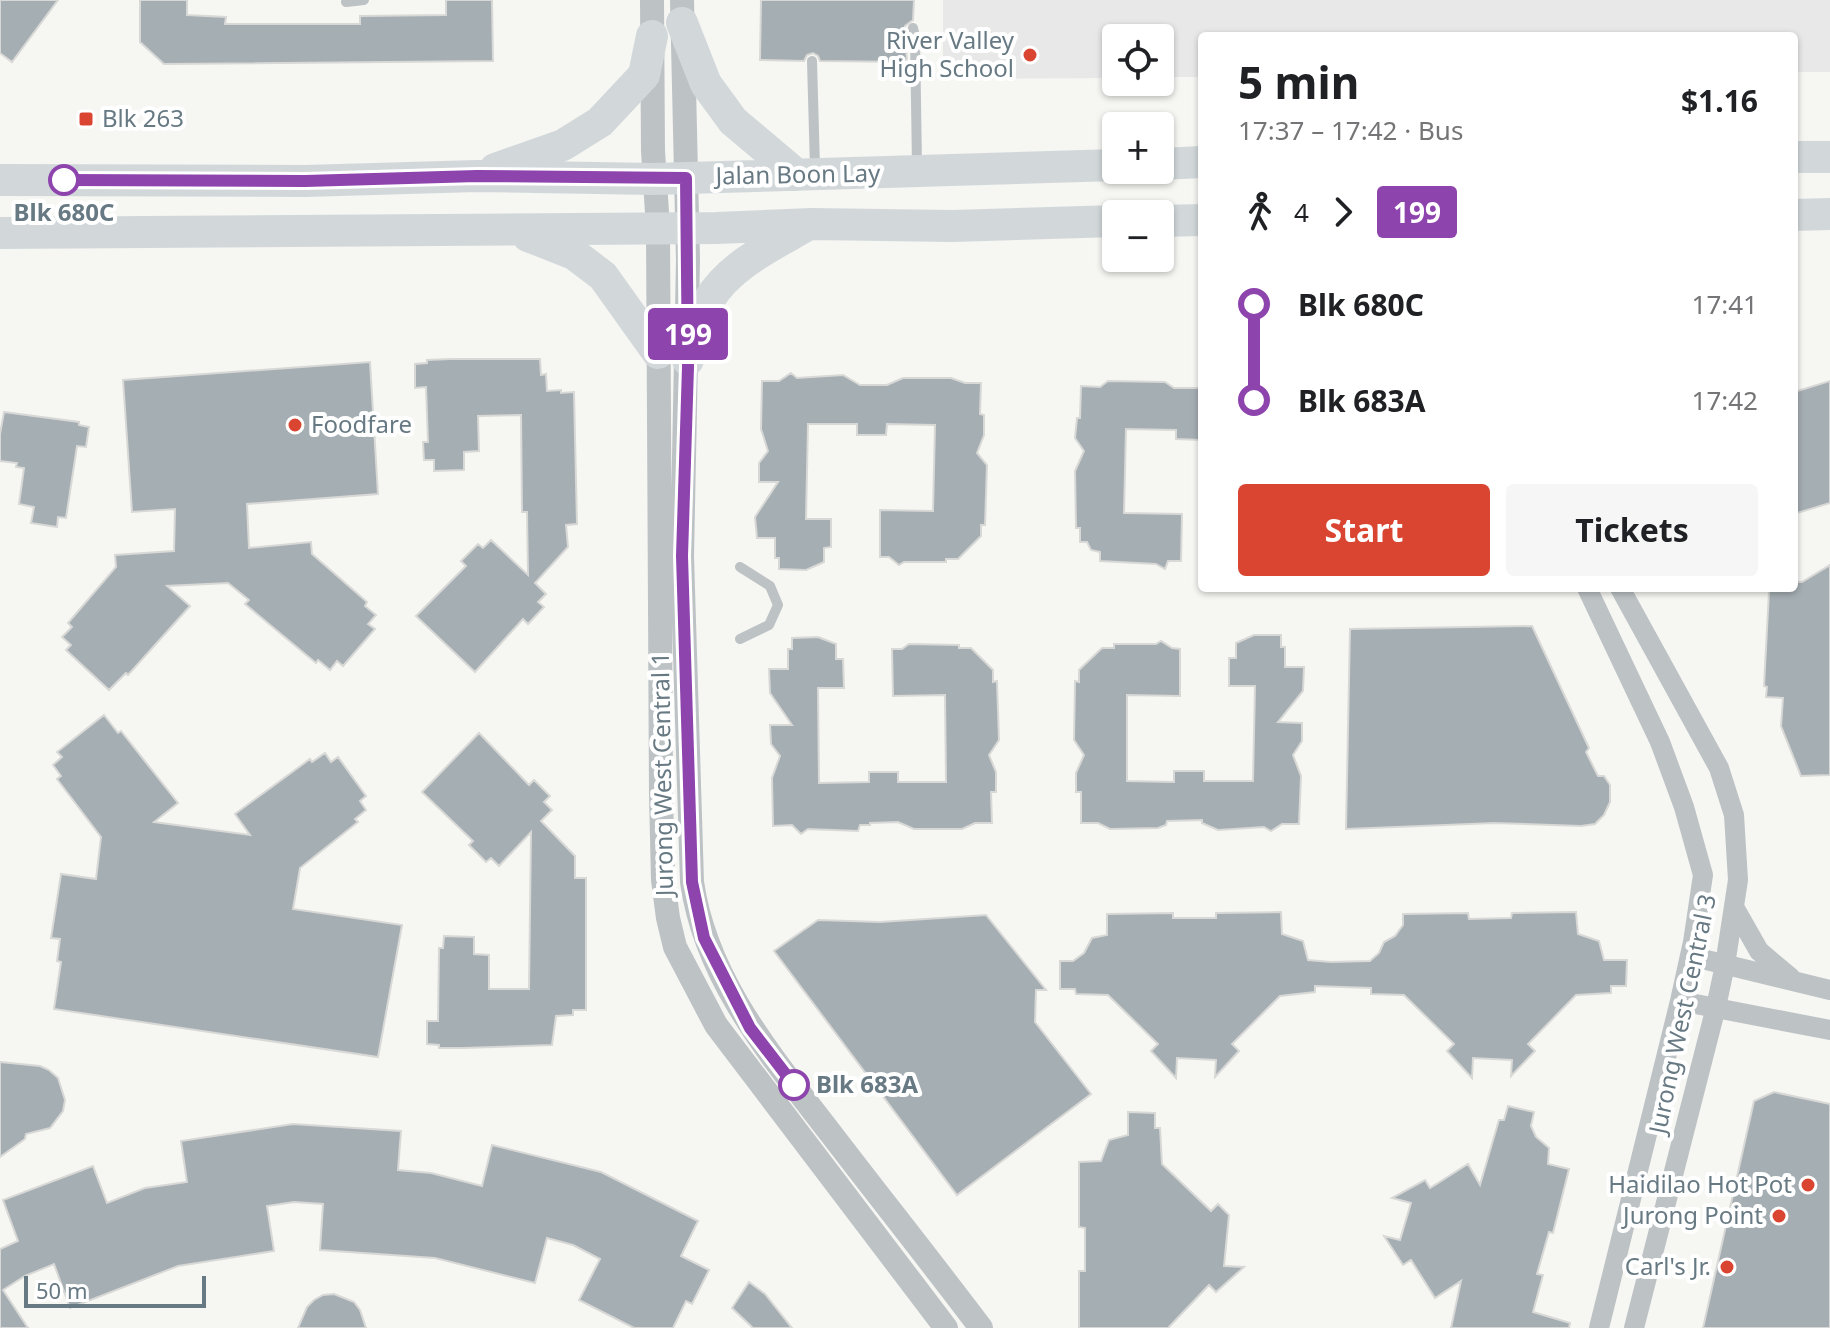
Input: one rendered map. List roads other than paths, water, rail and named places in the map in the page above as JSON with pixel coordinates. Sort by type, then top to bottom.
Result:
[{"type":"main road","points":[[682,12],[706,84],[733,121],[806,174]]},
{"type":"main road","points":[[477,176],[563,145],[600,122],[644,75],[652,36]]},
{"type":"main road","points":[[1798,157],[1830,157]]},
{"type":"main road","points":[[1174,163],[1198,162]]},
{"type":"main road","name":"Jalan Boon Lay","points":[[0,180],[305,181],[477,176],[654,179],[1102,165]]},
{"type":"main road","points":[[1798,215],[1830,214]]},
{"type":"main road","points":[[1174,221],[1198,220]]},
{"type":"main road","name":"Jalan Boon Lay","points":[[0,233],[514,230],[811,224],[953,226],[1102,221]]},
{"type":"main road","points":[[514,230],[574,254],[603,276],[673,356],[708,301],[729,275],[767,248],[811,224]]},
{"type":"street","points":[[652,0],[654,179],[673,228]]},
{"type":"street","points":[[673,228],[686,178],[682,12]]},
{"type":"street","name":"Jurong West Central 1","points":[[673,228],[673,356],[692,882],[700,924],[704,938],[750,1028],[981,1328]]},
{"type":"street","name":"Jurong West Central 1","points":[[673,356],[657,492],[663,880],[675,947],[716,1025],[946,1328]]},
{"type":"street","name":"Jurong West Central 3","points":[[1589,592],[1660,742],[1684,807],[1703,875],[1680,1001],[1599,1328]]},
{"type":"street","name":"Jurong West Central 3","points":[[1622,592],[1719,768],[1734,815],[1738,880],[1716,1007],[1634,1328]]},
{"type":"street","points":[[1734,907],[1759,951],[1795,982]]},
{"type":"street","points":[[1690,956],[1830,990]]},
{"type":"street","points":[[1680,1001],[1830,1030]]},
{"type":"lane","points":[[346,2],[364,0]]},
{"type":"lane","points":[[913,28],[917,172]]},
{"type":"lane","points":[[806,174],[812,61]]},
{"type":"lane","points":[[740,567],[770,586],[778,605],[769,625],[740,639]]},
{"type":"place","name":"River Valley High School","points":[[1030,55]]},
{"type":"place","name":"Blk 263","points":[[86,119]]},
{"type":"place","name":"Blk 680C","points":[[64,180]]},
{"type":"place","name":"Foodfare","points":[[295,425]]},
{"type":"place","name":"Blk 683A","points":[[794,1085]]},
{"type":"place","name":"Haidilao Hot Pot","points":[[1808,1185]]},
{"type":"place","name":"Jurong Point","points":[[1779,1216]]},
{"type":"place","name":"Carl's Jr.","points":[[1727,1267]]}]
